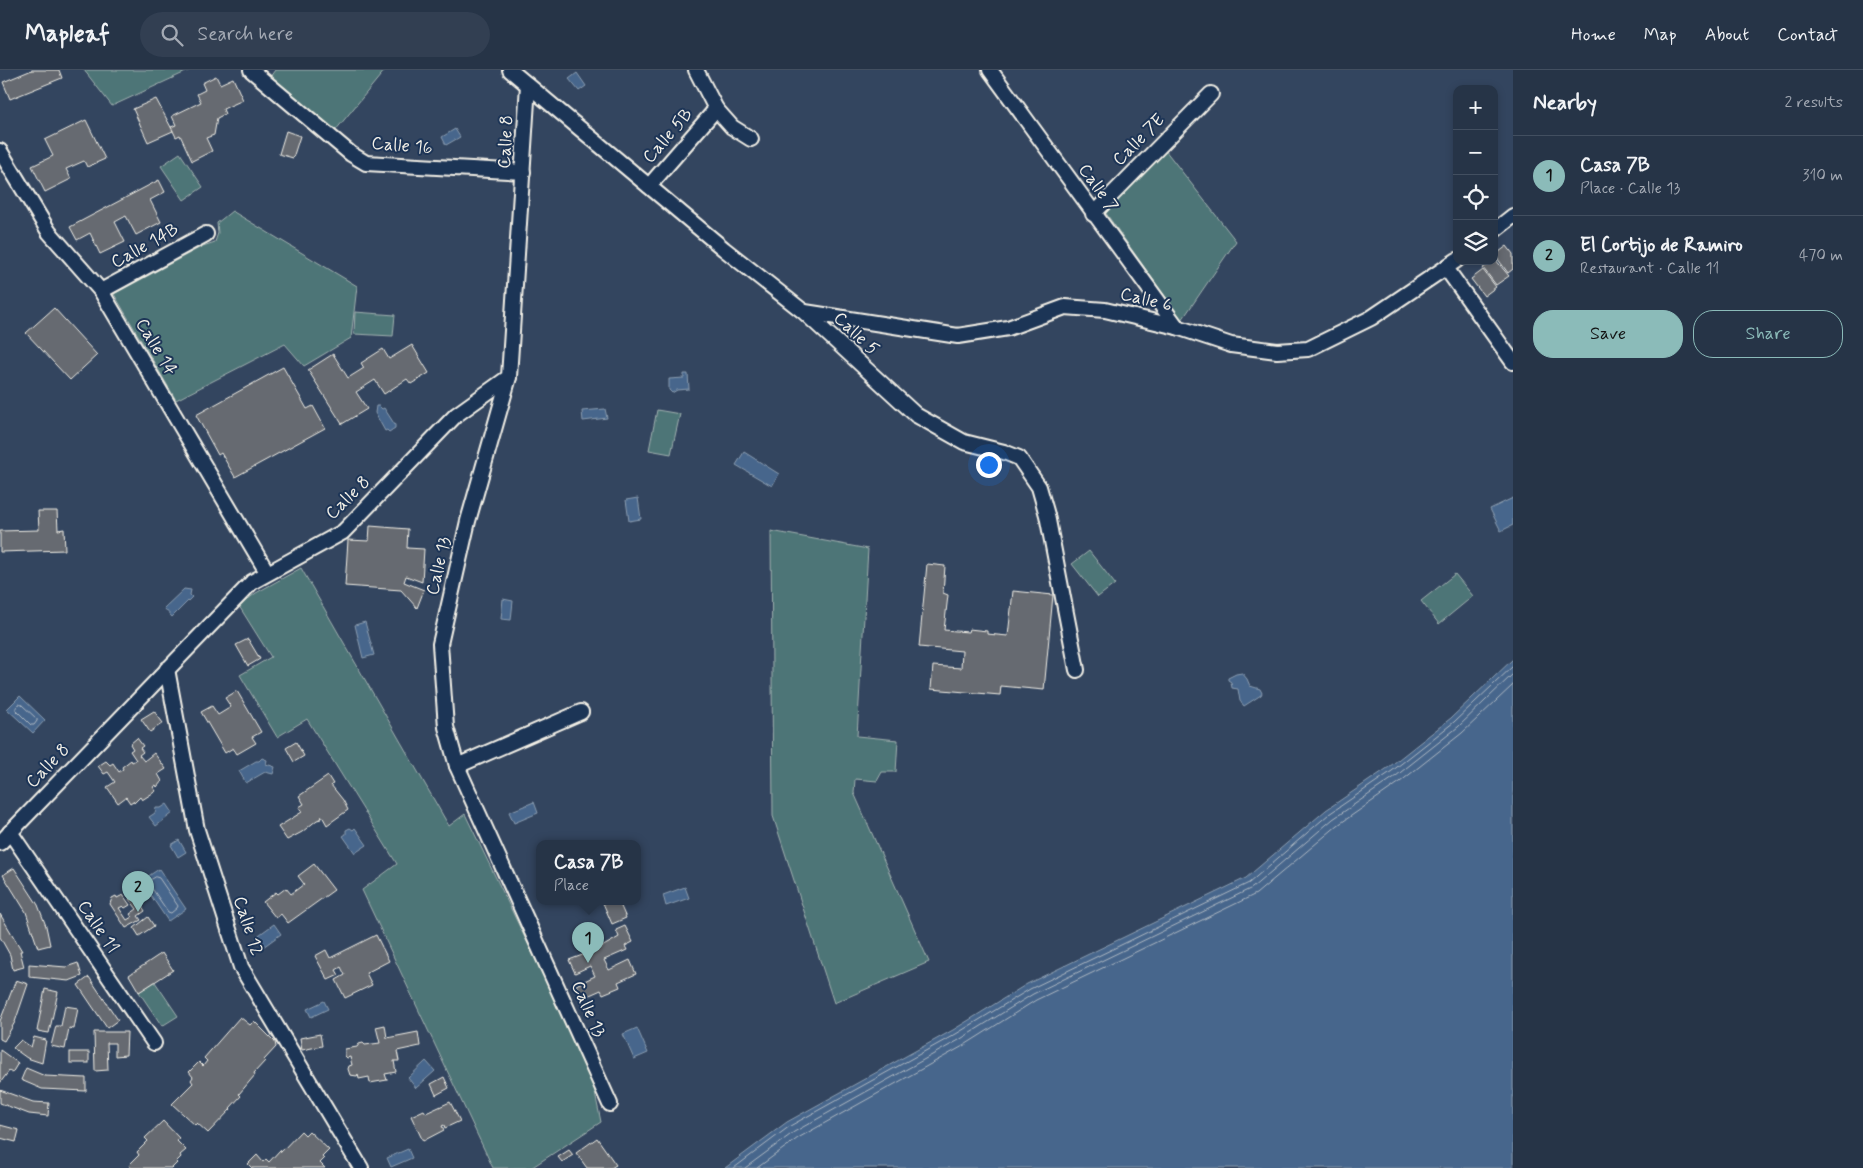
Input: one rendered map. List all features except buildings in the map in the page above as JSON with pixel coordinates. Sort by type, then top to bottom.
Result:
[{"type":"street","name":"Calle 16","points":[[251,70],[350,154],[366,164],[523,172]]},
{"type":"street","name":"Calle 5","points":[[510,70],[724,249],[804,312],[916,415],[964,442],[1004,452],[1019,458],[1039,488],[1047,515],[1077,670]]},
{"type":"street","name":"Calle 5B","points":[[696,70],[716,109],[732,127],[751,139]]},
{"type":"street","name":"Calle 7","points":[[990,70],[1177,327]]},
{"type":"street","name":"Calle 8","points":[[0,843],[252,582],[342,532],[456,415],[509,376],[528,85]]},
{"type":"street","name":"Calle 7E","points":[[1093,214],[1211,94]]},
{"type":"street","name":"Calle 5B","points":[[649,186],[716,109]]},
{"type":"street","name":"Calle 14","points":[[0,151],[49,232],[101,291],[267,572]]},
{"type":"street","points":[[1498,228],[1513,216]]},
{"type":"street","name":"Calle 14B","points":[[101,291],[206,234]]},
{"type":"street","name":"Calle 6","points":[[804,312],[958,336],[1008,328],[1065,307],[1105,310],[1177,327],[1231,344],[1277,351],[1308,349],[1371,318],[1451,264]]},
{"type":"street","points":[[1451,264],[1513,362]]},
{"type":"street","name":"Calle 13","points":[[509,376],[468,522],[440,644],[446,727],[457,766],[610,1104]]},
{"type":"street","name":"Calle 12","points":[[167,669],[197,830],[241,967],[361,1168]]},
{"type":"street","points":[[457,766],[581,712]]},
{"type":"street","name":"Calle 11","points":[[10,832],[154,1043]]},
{"type":"green space","points":[[84,70],[190,70],[112,106]]},
{"type":"green space","points":[[275,70],[385,70],[335,131],[270,77]]},
{"type":"green space","points":[[1165,150],[1236,241],[1182,320],[1105,212]]},
{"type":"green space","points":[[180,153],[203,187],[184,200],[161,166]]},
{"type":"green space","points":[[232,211],[357,286],[351,338],[304,366],[285,344],[176,400],[114,294],[203,246],[215,242],[218,233],[217,223]]},
{"type":"green space","points":[[355,312],[395,315],[393,336],[354,334]]},
{"type":"green space","points":[[657,410],[680,414],[671,454],[649,450]]},
{"type":"green space","points":[[771,531],[868,549],[857,736],[898,740],[896,772],[882,772],[877,781],[855,779],[854,793],[929,962],[834,1003],[773,816]]},
{"type":"green space","points":[[1089,551],[1115,584],[1098,597],[1072,564]]},
{"type":"green space","points":[[301,568],[449,826],[465,814],[591,1074],[601,1122],[531,1168],[493,1168],[362,890],[397,864],[307,719],[277,737],[240,675],[271,657],[239,606],[256,593]]},
{"type":"green space","points":[[1455,574],[1473,596],[1439,624],[1421,601]]},
{"type":"green space","points":[[155,982],[178,1016],[162,1026],[139,992]]},
{"type":"water","points":[[577,73],[586,86],[579,91],[569,79]]},
{"type":"water","points":[[455,129],[460,137],[446,145],[442,137]]},
{"type":"water","points":[[684,374],[688,374],[689,389],[677,390],[672,393],[669,390],[669,379],[684,378]]},
{"type":"water","points":[[376,406],[384,408],[395,425],[395,428],[389,432],[385,431],[375,413]]},
{"type":"water","points":[[605,409],[607,418],[583,421],[582,411]]},
{"type":"water","points":[[744,452],[779,474],[772,486],[736,465]]},
{"type":"water","points":[[638,498],[641,519],[629,521],[626,500]]},
{"type":"water","points":[[1513,498],[1513,525],[1501,531],[1490,509]]},
{"type":"water","points":[[184,589],[191,590],[190,595],[192,597],[172,617],[164,608]]},
{"type":"water","points":[[503,599],[513,601],[511,620],[501,619]]},
{"type":"water","points":[[365,622],[374,655],[363,658],[355,625]]},
{"type":"water","points":[[1513,659],[1513,1168],[725,1168],[787,1122],[953,1030],[1027,984],[1246,878],[1326,810],[1389,767],[1451,718]]},
{"type":"water","points":[[1242,673],[1250,686],[1260,689],[1262,693],[1244,706],[1240,701],[1238,689],[1232,688],[1231,682],[1228,680],[1228,678],[1236,674]]},
{"type":"water","points":[[20,696],[45,720],[33,733],[7,709]]},
{"type":"water","points":[[262,758],[267,760],[266,764],[275,767],[273,774],[265,772],[246,783],[239,771]]},
{"type":"water","points":[[534,802],[538,813],[514,823],[509,812]]},
{"type":"water","points":[[167,804],[173,813],[156,826],[149,817],[155,813],[156,808],[161,808]]},
{"type":"water","points":[[350,828],[353,830],[355,828],[367,845],[355,853],[343,836],[346,834],[346,830]]},
{"type":"water","points":[[179,840],[186,852],[178,857],[171,845]]},
{"type":"water","points":[[159,869],[186,909],[168,921],[141,881]]},
{"type":"water","points":[[685,887],[689,898],[666,906],[663,895]]},
{"type":"water","points":[[274,924],[281,934],[263,947],[256,937]]},
{"type":"water","points":[[324,1001],[328,1009],[311,1017],[307,1009]]},
{"type":"water","points":[[637,1028],[648,1053],[634,1059],[623,1034]]},
{"type":"water","points":[[426,1061],[435,1071],[416,1088],[408,1078]]},
{"type":"water","points":[[408,1149],[412,1158],[391,1167],[387,1158]]},
{"type":"place","name":"El Cortijo de Ramiro","points":[[138,912]]},
{"type":"place","name":"Casa 7B","points":[[588,963]]}]
